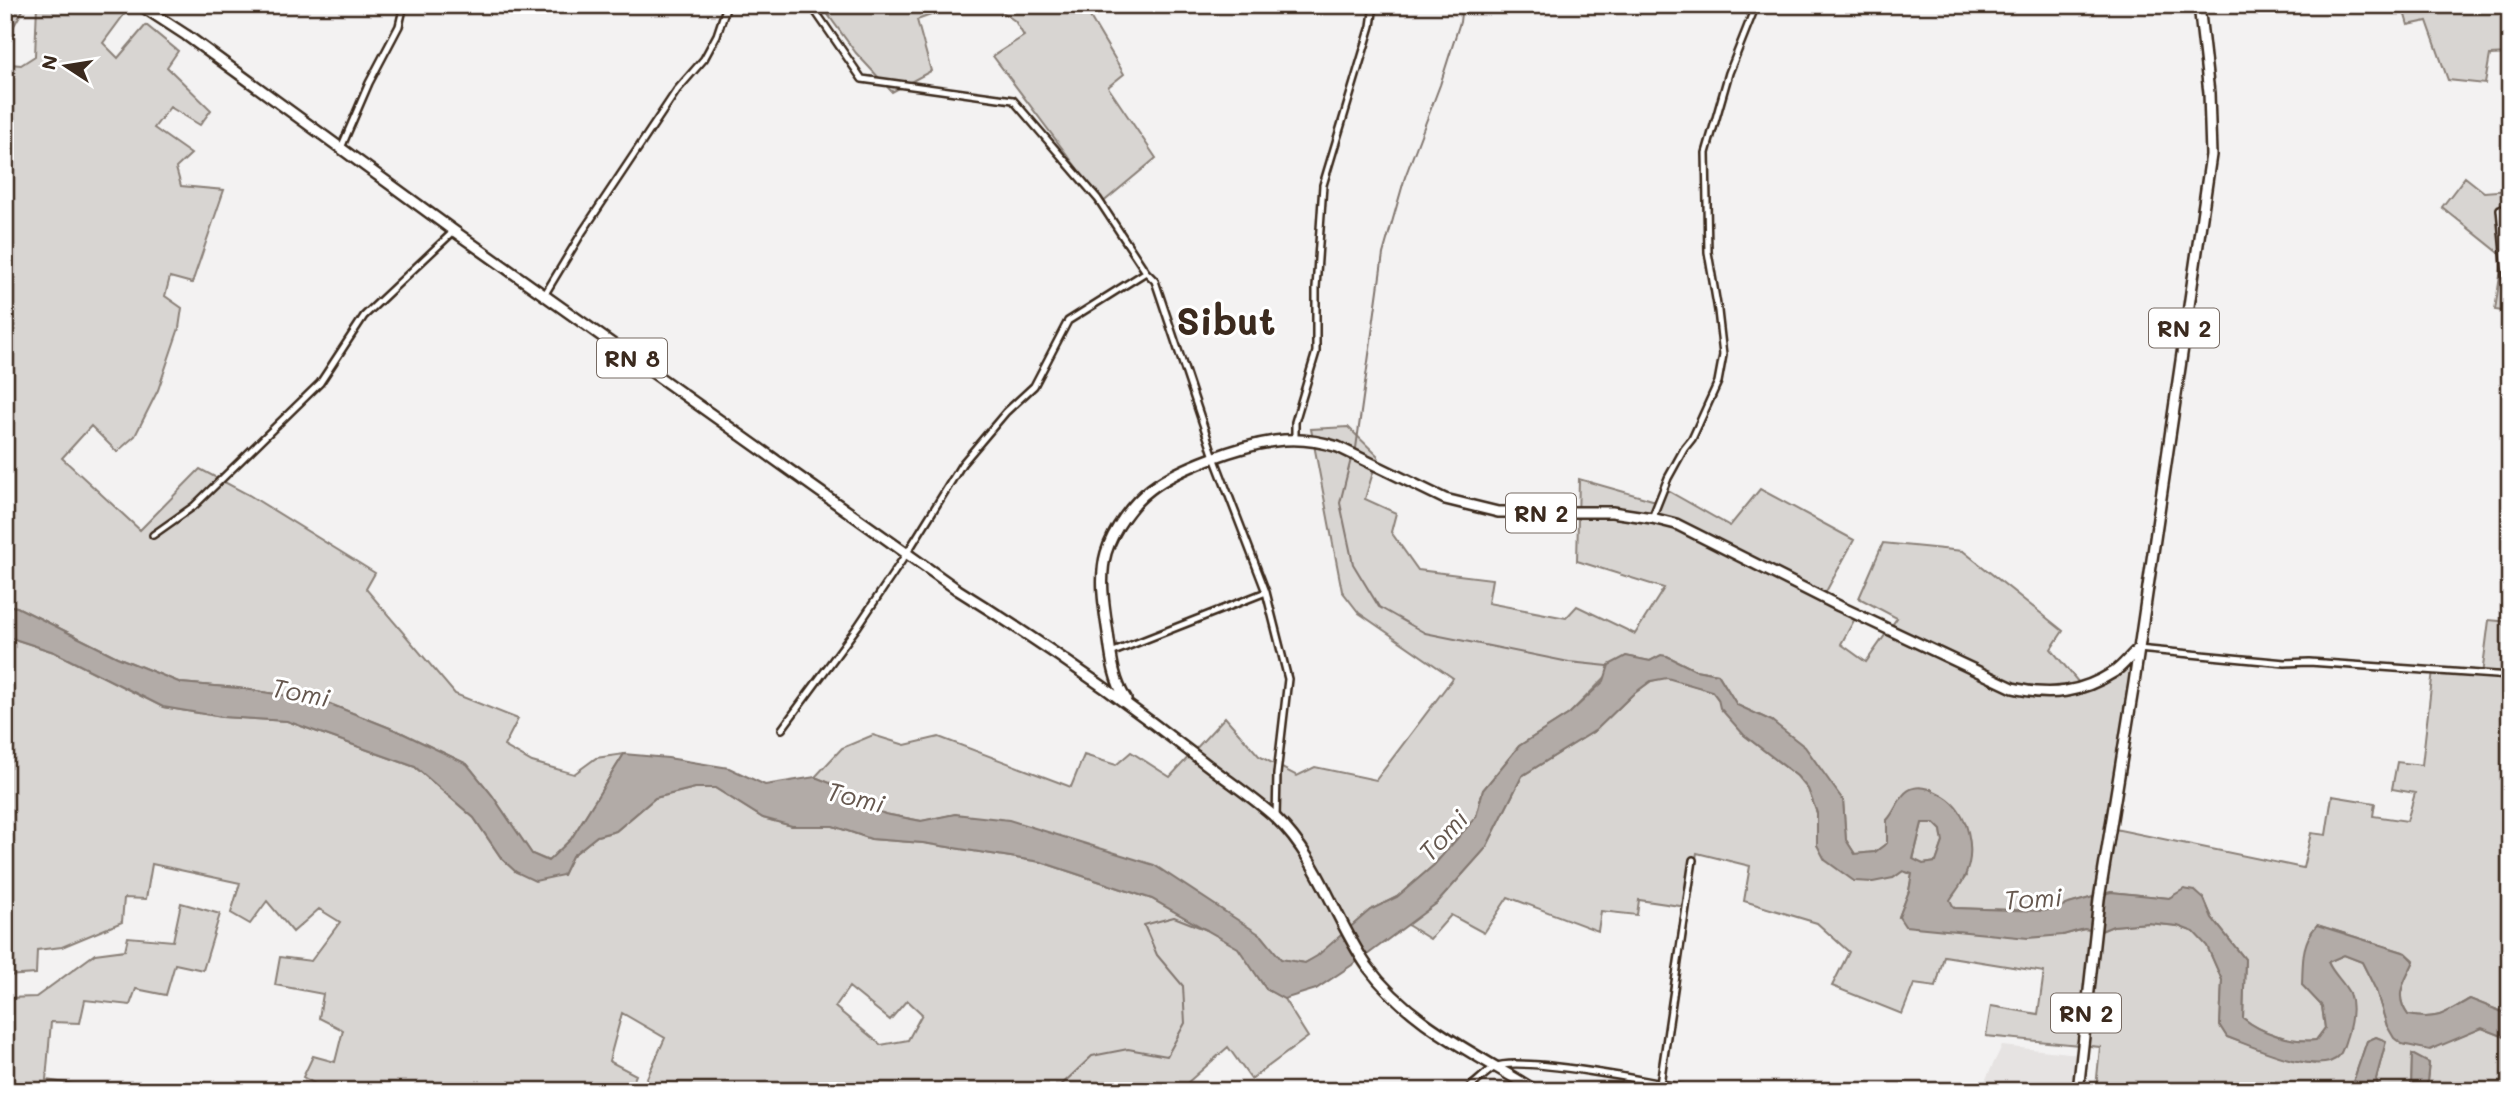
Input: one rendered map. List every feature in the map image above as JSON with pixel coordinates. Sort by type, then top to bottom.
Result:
[{"type":"main road","name":"RN 8","points":[[140,5],[907,553],[1129,704]]},
{"type":"main road","name":"RN 2","points":[[2078,1091],[2099,899],[2211,155],[2209,93],[2199,5]]},
{"type":"main road","name":"RN 2","points":[[1535,1091],[1496,1066],[1450,1042],[1395,999],[1363,958],[1321,879],[1276,818],[1129,704],[1119,689],[1104,608],[1106,555],[1113,537],[1135,504],[1152,488],[1214,457],[1275,441],[1324,442],[1445,499],[1498,512],[1612,512],[1652,517],[1676,524],[1839,606],[2013,688],[2038,694],[2066,692],[2115,672],[2138,649]]},
{"type":"street","points":[[341,148],[369,83],[399,26],[404,5]]},
{"type":"street","points":[[545,294],[583,231],[677,90],[704,59],[717,35],[727,5]]},
{"type":"street","points":[[811,5],[862,79],[1013,100],[1098,200],[1146,272],[1155,281],[1214,457],[1266,592],[1288,679],[1277,774],[1276,818]]},
{"type":"street","points":[[1295,440],[1295,422],[1316,352],[1316,288],[1323,185],[1371,26],[1374,5]]},
{"type":"street","points":[[1652,517],[1668,478],[1692,439],[1718,383],[1723,355],[1708,252],[1706,153],[1729,74],[1756,5]]},
{"type":"street","points":[[2500,209],[2510,317]]},
{"type":"street","points":[[153,535],[194,506],[320,383],[364,316],[454,231]]},
{"type":"street","points":[[782,729],[858,626],[962,464],[1006,412],[1034,386],[1068,321],[1146,272]]},
{"type":"street","points":[[1111,653],[1266,592]]},
{"type":"street","points":[[2138,649],[2285,663],[2309,662],[2510,676]]},
{"type":"street","points":[[1659,1091],[1693,860]]},
{"type":"street","points":[[1465,1091],[1496,1066],[1525,1063],[1660,1083],[1693,1091]]},
{"type":"shaded area","points":[[5,5],[26,5],[5,41]]},
{"type":"shaded area","points":[[37,5],[131,5],[103,43],[118,58],[146,25],[178,51],[167,67],[211,110],[200,125],[170,107],[154,128],[191,154],[176,168],[181,186],[224,190],[192,283],[170,277],[165,296],[182,308],[179,328],[158,390],[135,436],[117,452],[91,426],[62,458],[140,530],[200,469],[249,495],[375,573],[366,589],[455,694],[518,719],[504,746],[532,762],[574,774],[596,758],[624,754],[571,839],[549,861],[532,854],[492,795],[467,764],[400,732],[325,702],[238,688],[181,683],[117,657],[17,607],[5,605],[5,41],[10,64],[21,65],[35,56]]},
{"type":"shaded area","points":[[821,5],[959,5],[917,20],[931,71],[892,92],[856,53]]},
{"type":"shaded area","points":[[992,5],[1083,5],[1124,74],[1108,87],[1156,158],[1101,204],[993,56],[1024,36],[1015,21]]},
{"type":"shaded area","points":[[2402,5],[2510,5],[2510,54],[2490,55],[2485,84],[2448,80],[2427,21],[2408,25]]},
{"type":"shaded area","points":[[2465,177],[2484,192],[2510,190],[2510,312],[2495,310],[2503,256],[2442,207]]},
{"type":"shaded area","points":[[1348,427],[1378,456],[1365,499],[1396,513],[1391,532],[1418,570],[1492,579],[1488,603],[1566,618],[1577,606],[1635,634],[1664,588],[1577,561],[1579,479],[1656,501],[1663,488],[1730,526],[1760,489],[1854,540],[1822,599],[1857,615],[1841,644],[1866,662],[1897,618],[1859,598],[1883,543],[1963,551],[2063,631],[2051,649],[2083,688],[2133,666],[2105,827],[2303,868],[2311,833],[2326,835],[2332,796],[2375,803],[2373,816],[2407,821],[2415,793],[2392,789],[2397,762],[2422,765],[2433,670],[2482,675],[2489,620],[2510,622],[2510,1015],[2470,999],[2434,1016],[2408,1015],[2401,1001],[2401,994],[2414,960],[2406,953],[2317,925],[2302,984],[2322,1006],[2325,1028],[2316,1040],[2287,1038],[2259,1028],[2243,1018],[2245,959],[2212,918],[2204,899],[2184,890],[2169,898],[2111,892],[2044,911],[1954,908],[1949,900],[1966,876],[1932,789],[1907,792],[1887,820],[1887,843],[1875,852],[1855,854],[1846,840],[1843,800],[1772,721],[1737,705],[1718,674],[1695,670],[1667,656],[1650,661],[1626,656],[1569,714],[1519,746],[1483,790],[1476,817],[1434,865],[1397,897],[1370,910],[1317,957],[1305,963],[1281,960],[1262,936],[956,814],[922,821],[885,814],[848,799],[835,785],[815,777],[842,748],[873,735],[905,745],[939,737],[1071,787],[1084,755],[1116,765],[1131,752],[1170,777],[1225,717],[1259,756],[1297,776],[1315,767],[1376,780],[1453,678],[1359,613],[1342,591],[1311,429]]},
{"type":"shaded area","points":[[5,605],[17,607],[117,657],[181,683],[238,688],[325,702],[400,732],[467,764],[492,795],[532,854],[548,861],[571,839],[624,754],[729,768],[765,785],[815,777],[835,785],[848,799],[885,814],[921,821],[955,814],[1009,820],[1154,865],[1262,936],[1281,959],[1305,963],[1317,956],[1370,910],[1397,897],[1434,865],[1476,817],[1483,790],[1519,746],[1569,714],[1604,681],[1609,665],[1626,656],[1650,661],[1661,655],[1695,670],[1718,674],[1737,705],[1772,721],[1805,747],[1843,800],[1846,840],[1855,854],[1875,852],[1887,843],[1887,820],[1909,790],[1918,787],[1929,789],[1953,803],[1965,822],[1970,845],[1968,868],[1950,900],[1954,908],[2044,911],[2111,892],[2169,898],[2184,889],[2195,891],[2204,899],[2212,918],[2245,959],[2243,1018],[2259,1028],[2277,1036],[2307,1041],[2316,1040],[2325,1028],[2322,1006],[2302,985],[2305,946],[2317,925],[2406,953],[2414,961],[2401,994],[2401,1001],[2408,1015],[2434,1016],[2470,999],[2510,1015],[2510,1039],[2482,1028],[2430,1050],[2402,1044],[2394,1038],[2387,1026],[2376,990],[2362,962],[2344,955],[2328,962],[2351,998],[2351,1020],[2343,1049],[2339,1056],[2330,1062],[2301,1062],[2227,1037],[2220,1026],[2222,980],[2207,946],[2194,932],[2178,926],[2148,923],[2113,926],[2101,931],[2084,929],[2063,935],[2028,938],[1905,926],[1899,917],[1912,874],[1903,871],[1893,878],[1873,882],[1854,881],[1825,860],[1817,845],[1817,813],[1808,789],[1797,776],[1744,735],[1720,708],[1712,691],[1667,678],[1651,681],[1632,695],[1596,730],[1522,776],[1486,848],[1437,903],[1316,989],[1284,999],[1266,989],[1238,948],[1152,899],[1041,862],[923,843],[871,839],[833,826],[792,826],[763,818],[715,788],[695,788],[655,798],[616,831],[597,836],[572,856],[563,875],[535,881],[516,872],[502,859],[474,818],[415,767],[287,721],[222,717],[163,707],[54,652],[5,636]],"holes":[[[1922,823],[1934,823],[1941,830],[1943,842],[1936,862],[1923,864],[1913,859]]]},
{"type":"shaded area","points":[[5,636],[54,652],[163,707],[222,717],[287,721],[415,767],[474,818],[502,859],[516,872],[563,875],[572,856],[597,836],[616,831],[655,798],[695,788],[715,788],[763,818],[792,826],[833,826],[871,839],[923,843],[1041,862],[1152,899],[1239,948],[1266,989],[1284,999],[1308,1037],[1251,1079],[1228,1047],[1178,1091],[645,1091],[642,1089],[665,1038],[622,1013],[609,1061],[636,1075],[629,1091],[328,1091],[303,1077],[313,1056],[335,1062],[343,1030],[319,1018],[323,994],[275,985],[280,957],[311,961],[340,922],[319,909],[293,932],[267,901],[250,924],[231,913],[240,883],[152,864],[146,899],[124,898],[122,922],[62,947],[37,950],[36,974],[5,976]],"holes":[[[849,987],[890,1020],[907,1000],[922,1014],[908,1040],[881,1045],[835,1007]]]},
{"type":"shaded area","points":[[1667,677],[1712,691],[1744,735],[1797,776],[1808,789],[1817,813],[1817,845],[1893,878],[1903,871],[1912,874],[1899,917],[2063,935],[2084,929],[2101,931],[2113,926],[2148,923],[2178,926],[2194,932],[2207,945],[2222,980],[2220,1026],[2227,1037],[2292,1060],[2314,1064],[2349,993],[2328,962],[2344,955],[2362,962],[2376,990],[2387,1026],[2430,1049],[2482,1028],[2510,1039],[2510,1091],[2426,1091],[2429,1063],[2412,1055],[2411,1091],[2384,1091],[2376,1079],[2386,1041],[2376,1037],[2367,1041],[2352,1085],[2354,1091],[2129,1091],[2096,1088],[2100,1047],[1986,1036],[1991,1006],[2038,1014],[2044,972],[1944,956],[1936,987],[1914,984],[1902,1014],[1832,986],[1849,952],[1817,923],[1744,901],[1750,866],[1697,853],[1687,907],[1639,900],[1637,915],[1601,911],[1598,931],[1508,897],[1484,933],[1451,915],[1430,939],[1406,924],[1437,903],[1486,848],[1522,776],[1596,730],[1632,695],[1651,681]]},
{"type":"shaded area","points":[[1922,823],[1934,823],[1941,830],[1943,842],[1936,862],[1923,864],[1913,860]]},
{"type":"shaded area","points":[[181,903],[220,914],[203,970],[175,964],[166,995],[136,989],[130,1005],[85,1000],[80,1023],[51,1022],[46,1080],[80,1085],[79,1091],[5,1091],[7,998],[36,997],[95,954],[125,950],[128,937],[173,941]]},
{"type":"shaded area","points":[[2376,1037],[2386,1041],[2376,1079],[2384,1091],[2354,1091],[2352,1085],[2367,1041]]},
{"type":"shaded area","points":[[2002,1046],[2078,1054],[2074,1091],[1980,1091]]},
{"type":"shaded area","points":[[2412,1054],[2429,1063],[2426,1091],[2411,1091]]},
{"type":"waterway","points":[[1356,448],[1383,254],[1405,177],[1440,85],[1460,22],[1462,5]]},
{"type":"waterway","points":[[1351,459],[1340,503],[1353,564],[1379,607],[1425,633],[1569,662],[1608,666]]},
{"type":"waterway","points":[[1055,1091],[1092,1056],[1128,1049],[1167,1056],[1185,1023],[1183,986],[1157,955],[1144,925],[1174,917],[1207,930]]},
{"type":"district","name":"Sibut","points":[[1226,320]]},
{"type":"water label","name":"Tomi","points":[[301,692]]},
{"type":"water label","name":"Tomi","points":[[856,797]]},
{"type":"water label","name":"Tomi","points":[[1443,835]]},
{"type":"water label","name":"Tomi","points":[[2033,898]]}]
